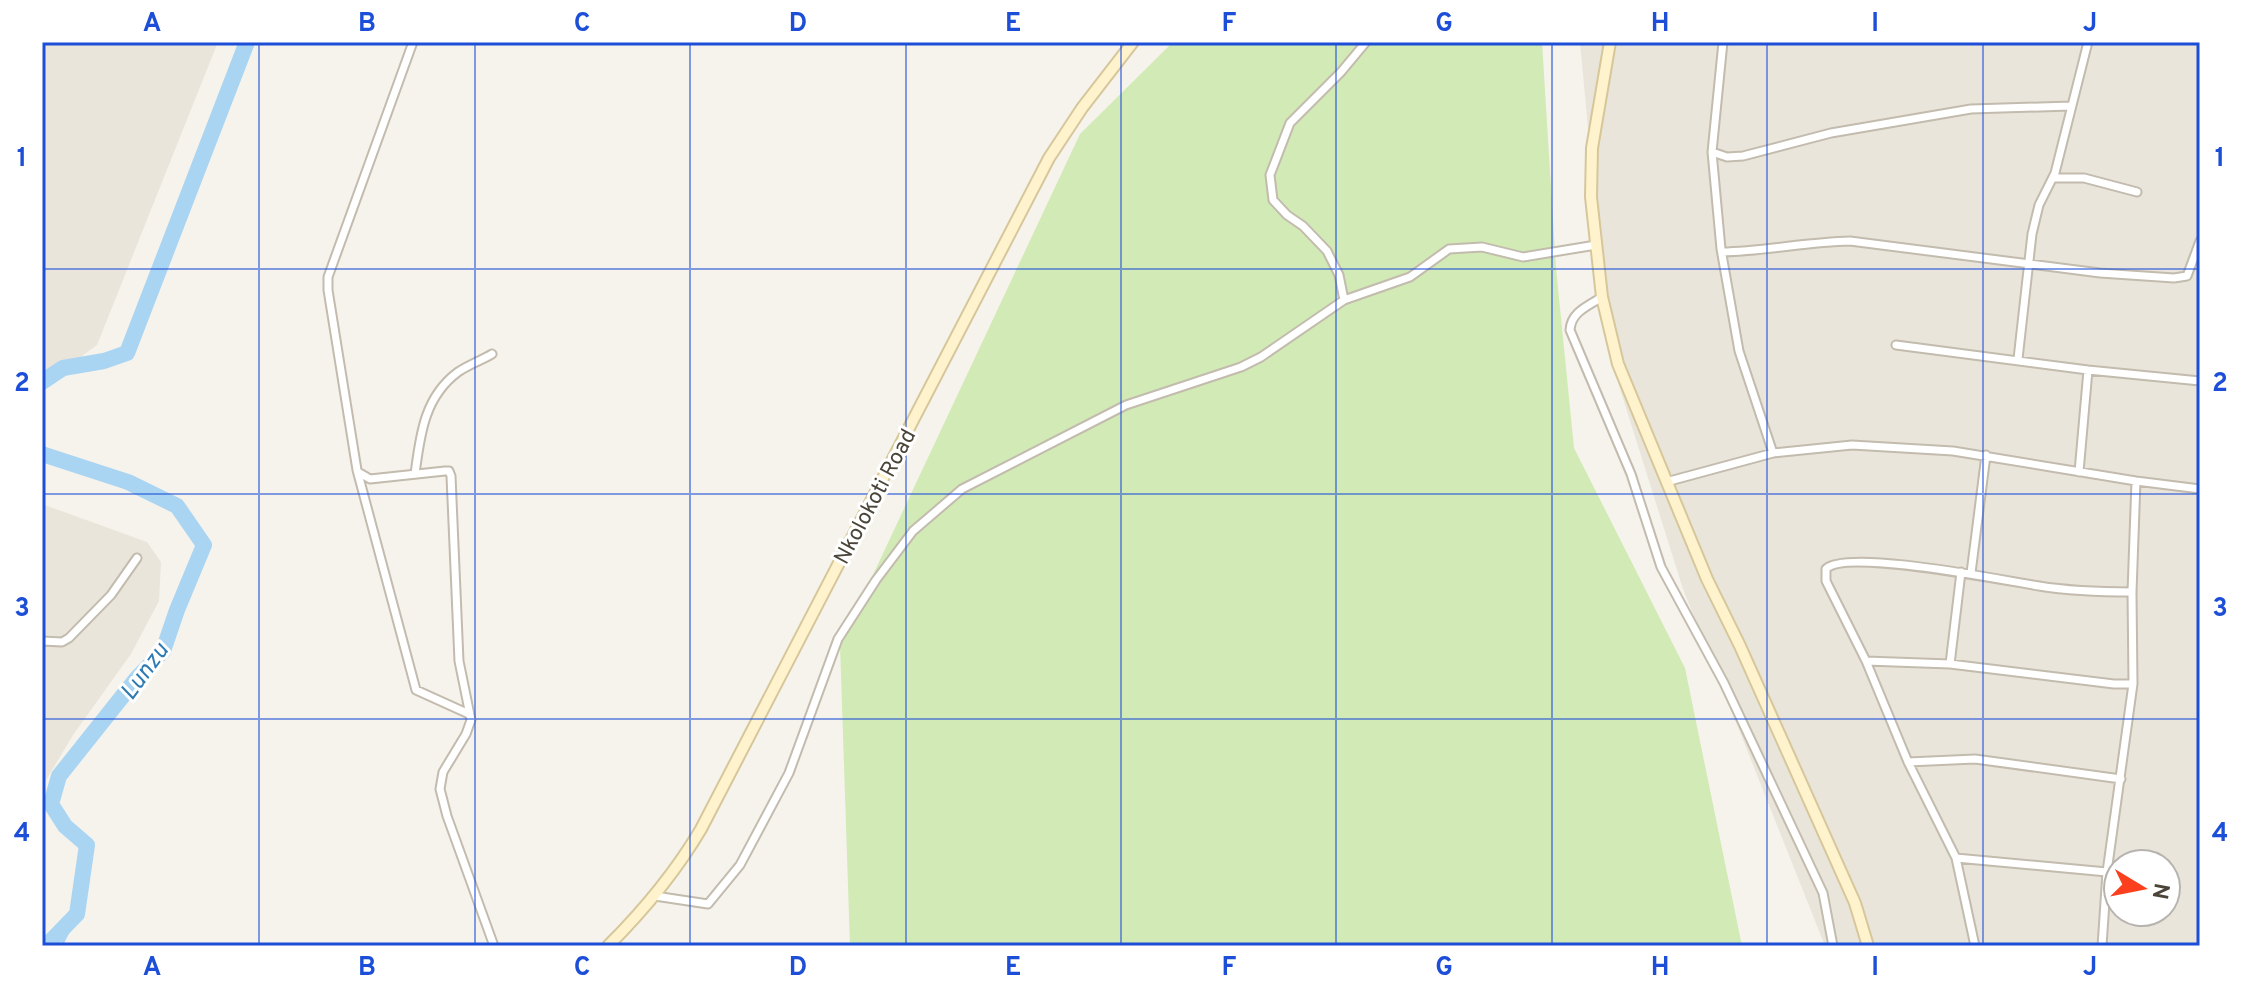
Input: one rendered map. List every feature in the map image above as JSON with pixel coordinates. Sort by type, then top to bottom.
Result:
[{"type":"main road","name":"Nkolokoti Road","points":[[609,946],[655,896],[701,829],[1049,158],[1082,108],[1133,42]]},
{"type":"main road","points":[[1610,42],[1592,148],[1591,197],[1602,297],[1618,364],[1665,482],[1855,903],[1868,946]]},
{"type":"street","points":[[413,42],[328,277],[328,290],[357,470],[416,690],[469,714]]},
{"type":"street","points":[[1344,300],[1339,275],[1327,251],[1273,200],[1270,175],[1290,123],[1366,42]]},
{"type":"street","points":[[1723,42],[1712,152],[1722,252],[1739,351],[1773,453]]},
{"type":"street","points":[[2018,359],[2039,205],[2054,178],[2088,42]]},
{"type":"street","points":[[1712,152],[1727,157],[1743,156],[1831,133],[1971,109],[2071,106]]},
{"type":"street","points":[[2054,178],[2084,178],[2137,192]]},
{"type":"street","points":[[1722,252],[1850,241],[2100,273],[2174,278],[2187,276],[2192,269],[2200,241]]},
{"type":"street","points":[[655,896],[708,904],[740,865],[789,773],[838,639],[876,580],[913,531],[962,489],[1126,405],[1251,362],[1344,300],[1410,277],[1449,249],[1482,247],[1523,257],[1596,245]]},
{"type":"street","points":[[1602,297],[1575,314],[1570,321],[1570,330],[1631,474],[1661,567],[1724,683],[1823,893],[1833,946]]},
{"type":"street","points":[[1896,345],[2200,381]]},
{"type":"street","points":[[415,474],[421,428],[433,401],[457,372],[492,354]]},
{"type":"street","points":[[2079,472],[2088,370]]},
{"type":"street","points":[[1665,482],[1773,453],[1852,445],[1986,455],[2200,489]]},
{"type":"street","points":[[1971,573],[1986,455]]},
{"type":"street","points":[[357,470],[370,479],[445,471],[449,471],[451,476],[459,661],[469,727],[443,772],[440,789],[494,946]]},
{"type":"street","points":[[2111,848],[2133,684],[2136,481]]},
{"type":"street","points":[[42,641],[62,642],[69,638],[111,595],[137,558]]},
{"type":"street","points":[[1975,946],[1956,858],[1908,762],[1866,661],[1826,581],[1826,569],[1831,564],[1879,563],[1971,573],[2041,586],[2132,592]]},
{"type":"street","points":[[1950,664],[1961,572]]},
{"type":"street","points":[[1866,661],[1950,664],[2133,684]]},
{"type":"street","points":[[1908,762],[1975,759],[2121,779]]},
{"type":"street","points":[[1956,858],[2102,872]]},
{"type":"shaded area","points":[[42,42],[218,42],[97,345],[63,370],[42,377]]},
{"type":"shaded area","points":[[1580,42],[2200,42],[2200,946],[1825,946],[1683,589],[1609,354]]},
{"type":"shaded area","points":[[42,504],[147,542],[161,562],[159,601],[131,654],[73,735],[42,787]]},
{"type":"green space","points":[[1173,42],[1542,42],[1556,268],[1574,448],[1685,668],[1742,946],[850,946],[840,645],[1080,134]]},
{"type":"waterway","name":"Lunzu","points":[[42,382],[63,368],[104,361],[127,353],[247,42]]},
{"type":"waterway","name":"Lunzu","points":[[42,454],[128,482],[177,506],[204,545],[163,651],[137,678],[59,776],[51,804],[65,826],[87,845],[77,914],[46,946]]},
{"type":"waterway","points":[[61,946],[77,914]]}]
